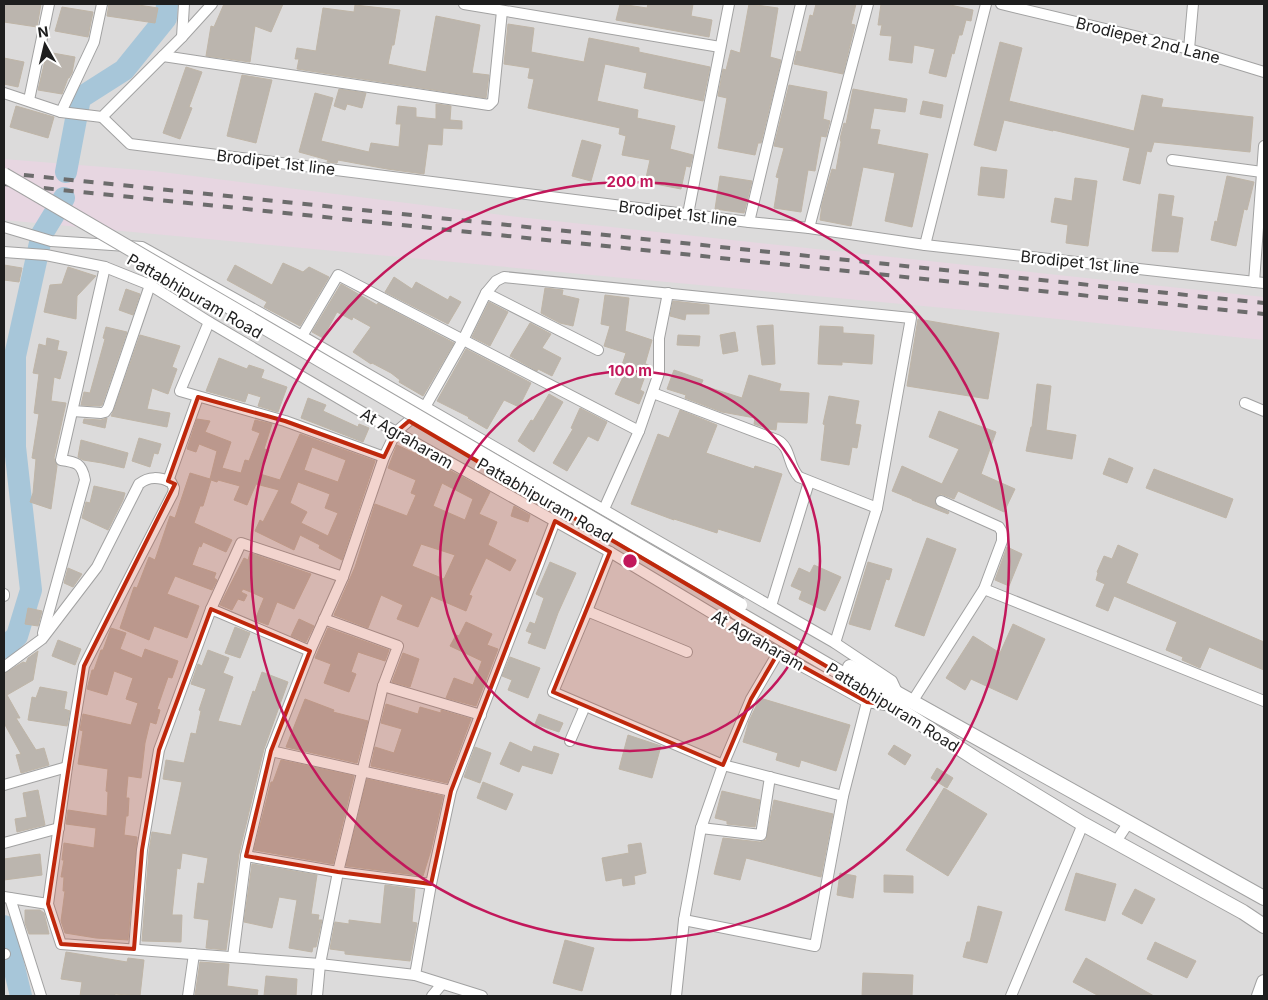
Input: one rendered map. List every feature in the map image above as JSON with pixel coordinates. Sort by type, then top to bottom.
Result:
[{"type":"street","points":[[29,100],[49,4]]},
{"type":"street","points":[[66,113],[94,42],[102,4]]},
{"type":"street","points":[[182,37],[184,4]]},
{"type":"street","points":[[4,93],[66,113],[102,117],[182,37],[212,4]]},
{"type":"street","points":[[464,4],[720,46]]},
{"type":"street","points":[[688,214],[728,4]]},
{"type":"street","points":[[750,222],[801,4]]},
{"type":"street","points":[[809,228],[868,4]]},
{"type":"street","points":[[925,245],[986,4]]},
{"type":"street","name":"Brodiepet 2nd Lane","points":[[1001,4],[1189,50],[1264,72]]},
{"type":"street","points":[[1189,50],[1193,4]]},
{"type":"street","points":[[163,56],[488,105],[493,101],[502,11]]},
{"type":"street","name":"Brodipet 1st line","points":[[102,117],[130,144],[809,228],[925,245],[1259,282]]},
{"type":"street","points":[[1259,282],[1264,146]]},
{"type":"street","points":[[1172,160],[1262,172]]},
{"type":"street","name":"Pattabhipuram Road","points":[[4,175],[738,608]]},
{"type":"street","name":"Pattabhipuram Road","points":[[4,185],[896,700],[976,759],[1115,843],[1261,924]]},
{"type":"street","points":[[4,227],[51,241],[142,247],[604,508],[835,642],[892,681],[896,700]]},
{"type":"street","name":"At Agraharam","points":[[5,253],[46,255],[105,266],[150,285],[396,432],[610,552],[778,653],[867,702],[884,706],[896,700]]},
{"type":"street","points":[[73,411],[101,413],[105,412],[108,408],[150,285],[162,258]]},
{"type":"street","points":[[42,639],[85,480],[83,470],[75,462],[61,460],[105,266]]},
{"type":"street","points":[[302,336],[338,275],[639,431]]},
{"type":"street","points":[[233,957],[246,856],[271,751],[310,651],[343,577],[384,457],[396,432],[425,407],[463,340],[486,293],[496,281],[504,277],[911,318],[877,508],[835,642]]},
{"type":"street","points":[[486,293],[598,350]]},
{"type":"street","points":[[604,508],[639,431],[659,373],[659,338],[668,293]]},
{"type":"street","points":[[209,322],[180,391],[285,421],[384,457]]},
{"type":"street","points":[[653,393],[783,443],[787,448],[793,471],[799,477],[877,508]]},
{"type":"street","points":[[168,481],[198,397]]},
{"type":"street","points":[[1245,404],[1264,411]]},
{"type":"street","points":[[4,667],[42,639],[97,567],[139,484],[145,479],[152,477],[173,484],[173,493],[84,666],[67,767],[48,904],[61,944],[320,964],[415,975],[482,996]]},
{"type":"street","points":[[771,606],[809,482]]},
{"type":"street","points":[[912,702],[984,589],[1002,540],[1002,532],[999,526],[941,501]]},
{"type":"street","points":[[415,975],[431,884],[451,790],[555,521]]},
{"type":"street","points":[[134,949],[142,850],[159,750],[211,609],[241,544],[343,577]]},
{"type":"street","points":[[610,552],[588,611],[553,692],[723,765],[843,796]]},
{"type":"street","points":[[984,589],[1264,701]]},
{"type":"street","points":[[211,609],[310,651]]},
{"type":"street","points":[[588,611],[687,652]]},
{"type":"street","points":[[317,996],[320,964],[338,872],[383,686],[398,646],[324,619]]},
{"type":"street","points":[[676,996],[684,920],[701,828],[723,765],[751,699],[778,653]]},
{"type":"street","points":[[383,686],[481,715]]},
{"type":"street","name":"Pattabhipuram Road","points":[[896,700],[912,702],[1264,898]]},
{"type":"street","points":[[684,920],[815,946],[843,796],[867,702]]},
{"type":"street","points":[[570,741],[585,706]]},
{"type":"street","points":[[271,751],[451,790]]},
{"type":"street","points":[[4,785],[67,767]]},
{"type":"street","points":[[701,828],[761,836],[770,777]]},
{"type":"street","points":[[1115,843],[1129,822]]},
{"type":"street","points":[[1011,996],[1083,824]]},
{"type":"street","points":[[4,843],[59,828]]},
{"type":"street","points":[[246,856],[338,872],[431,884]]},
{"type":"street","points":[[41,996],[7,897],[48,904]]},
{"type":"street","points":[[1261,924],[1264,938]]},
{"type":"street","points":[[188,996],[194,954]]},
{"type":"street","points":[[1259,996],[1264,982]]},
{"type":"street","points":[[432,996],[442,984]]},
{"type":"highlighted area","points":[[198,397],[285,421],[384,457],[396,432],[409,421],[894,706],[867,702],[778,653],[751,699],[723,765],[553,692],[610,552],[555,521],[451,791],[431,884],[338,872],[246,856],[271,751],[310,651],[211,609],[159,750],[142,850],[134,949],[61,944],[48,904],[84,666],[175,484],[168,481]]},
{"type":"shaded area","points":[[4,4],[1264,4],[1264,996],[4,996]]},
{"type":"shaded area","points":[[4,159],[154,171],[518,217],[1264,297],[1264,340],[1009,314],[4,220]]},
{"type":"building","points":[[4,4],[41,4],[37,27],[4,22]]},
{"type":"building","points":[[109,4],[132,4],[158,8],[155,23],[107,16]]},
{"type":"building","points":[[224,4],[283,4],[271,32],[255,26],[250,62],[206,56],[211,26],[214,27]]},
{"type":"building","points":[[620,4],[647,8],[648,4],[693,4],[691,16],[712,20],[709,37],[616,20]]},
{"type":"building","points":[[749,4],[778,8],[770,57],[781,60],[761,143],[758,143],[755,155],[718,148],[727,98],[718,96],[723,69],[726,70],[731,50],[740,53]]},
{"type":"building","points":[[816,4],[856,4],[851,24],[855,25],[843,74],[794,64],[797,51],[801,52],[810,15],[813,16]]},
{"type":"building","points":[[881,4],[946,4],[973,10],[971,21],[966,20],[962,35],[959,35],[946,77],[929,73],[935,49],[914,45],[912,63],[889,60],[892,36],[880,35],[882,25],[878,25]]},
{"type":"building","points":[[355,5],[400,10],[394,45],[392,45],[388,64],[426,72],[436,16],[480,25],[472,73],[489,75],[486,98],[297,69],[299,59],[295,59],[297,48],[316,51],[323,8],[354,12]]},
{"type":"building","points":[[62,7],[93,12],[88,37],[55,31]]},
{"type":"building","points":[[508,24],[534,28],[531,52],[584,62],[589,38],[639,48],[639,52],[710,67],[703,101],[644,88],[647,73],[605,64],[597,101],[638,110],[637,118],[675,126],[670,149],[693,155],[690,167],[686,166],[681,189],[645,182],[650,160],[622,155],[626,136],[619,134],[620,128],[528,108],[534,79],[528,78],[530,68],[504,64]]},
{"type":"building","points":[[1000,42],[1022,48],[1009,101],[1134,131],[1142,95],[1163,99],[1161,107],[1253,117],[1250,152],[1154,142],[1151,152],[1147,151],[1140,184],[1123,180],[1130,148],[1004,120],[996,151],[974,145]]},
{"type":"building","points":[[47,52],[75,57],[72,73],[62,94],[38,90]]},
{"type":"building","points":[[4,58],[24,62],[18,87],[4,84]]},
{"type":"building","points":[[186,67],[202,72],[189,107],[192,108],[180,139],[163,133]]},
{"type":"building","points":[[242,75],[272,80],[256,143],[227,136]]},
{"type":"building","points":[[789,85],[827,92],[823,119],[830,121],[826,137],[821,136],[815,171],[808,170],[801,212],[774,208],[779,178],[776,177],[784,148],[774,146]]},
{"type":"building","points":[[339,89],[366,93],[362,108],[347,104],[345,110],[334,106]]},
{"type":"building","points":[[853,89],[907,99],[905,112],[874,108],[870,129],[880,130],[877,144],[928,154],[912,227],[885,221],[895,173],[863,167],[851,226],[820,220],[822,204],[832,169],[836,170],[840,139],[844,123],[846,124]]},
{"type":"building","points":[[315,93],[333,98],[321,141],[369,152],[371,143],[399,147],[401,124],[396,124],[398,106],[416,108],[416,117],[436,119],[436,104],[451,106],[450,120],[462,121],[462,129],[443,128],[442,145],[428,144],[424,174],[338,160],[337,163],[327,162],[328,160],[299,152]]},
{"type":"building","points":[[923,101],[943,105],[941,118],[920,114]]},
{"type":"building","points":[[16,106],[54,117],[48,138],[10,127]]},
{"type":"building","points":[[582,140],[601,145],[591,181],[572,176]]},
{"type":"building","points":[[981,167],[1007,170],[1004,198],[978,195]]},
{"type":"building","points":[[720,176],[752,181],[744,213],[715,209]]},
{"type":"building","points":[[1227,176],[1254,182],[1247,210],[1244,209],[1236,246],[1211,240]]},
{"type":"building","points":[[1075,178],[1097,181],[1088,246],[1066,243],[1068,225],[1051,222],[1055,198],[1072,201]]},
{"type":"building","points":[[1159,194],[1174,196],[1171,216],[1183,218],[1178,252],[1152,251]]},
{"type":"building","points":[[283,263],[303,272],[309,267],[329,277],[300,326],[264,307],[267,302],[227,280],[235,265],[272,285]]},
{"type":"building","points":[[4,265],[22,268],[19,282],[4,280]]},
{"type":"building","points":[[68,267],[96,276],[77,296],[76,319],[44,312],[50,285],[62,284]]},
{"type":"building","points":[[394,277],[412,289],[416,282],[448,300],[450,296],[461,302],[448,324],[385,292]]},
{"type":"building","points":[[341,284],[377,305],[378,303],[454,343],[423,396],[399,382],[400,380],[391,373],[371,364],[353,352],[371,327],[353,317],[352,320],[337,312],[323,338],[312,332]]},
{"type":"building","points":[[545,288],[563,290],[562,295],[579,299],[573,326],[560,323],[541,313]]},
{"type":"building","points":[[126,289],[140,294],[133,315],[119,310]]},
{"type":"building","points":[[605,295],[629,298],[625,331],[652,340],[645,364],[649,365],[640,390],[644,392],[639,404],[615,394],[625,373],[620,371],[626,353],[604,346],[610,326],[601,324]]},
{"type":"building","points":[[673,301],[709,305],[709,314],[686,314],[685,320],[670,316]]},
{"type":"building","points":[[489,302],[508,312],[490,346],[472,337]]},
{"type":"building","points":[[918,319],[999,333],[988,399],[907,386]]},
{"type":"building","points":[[530,323],[551,334],[542,348],[561,358],[552,376],[538,369],[537,371],[510,356]]},
{"type":"building","points":[[773,325],[775,364],[762,365],[757,326]]},
{"type":"building","points":[[820,326],[843,327],[843,333],[874,335],[872,364],[842,362],[842,365],[818,364]]},
{"type":"building","points":[[106,327],[127,332],[102,405],[81,405],[84,392],[90,393],[105,339],[103,338]]},
{"type":"building","points":[[735,332],[738,351],[723,354],[720,335]]},
{"type":"building","points":[[140,335],[180,346],[172,367],[177,369],[168,394],[152,388],[147,409],[170,413],[167,427],[111,416]]},
{"type":"building","points":[[678,335],[700,336],[699,346],[677,345]]},
{"type":"building","points":[[47,338],[59,341],[57,350],[67,352],[60,379],[54,377],[51,401],[66,403],[54,458],[57,466],[51,509],[30,502],[33,493],[36,459],[32,458],[39,414],[34,413],[39,374],[33,373],[39,344],[46,346]]},
{"type":"building","points":[[466,349],[531,383],[519,407],[504,400],[487,429],[469,417],[437,401]]},
{"type":"building","points":[[219,358],[247,369],[249,365],[264,370],[261,378],[287,387],[278,412],[258,406],[261,397],[248,393],[245,402],[206,391]]},
{"type":"building","points":[[674,370],[703,380],[701,385],[742,398],[749,375],[781,384],[779,391],[809,393],[807,423],[777,422],[776,430],[768,429],[754,424],[755,418],[722,412],[685,398],[686,395],[667,389]]},
{"type":"building","points":[[1037,384],[1051,386],[1046,430],[1076,435],[1072,459],[1026,451],[1032,427]]},
{"type":"building","points":[[549,394],[563,402],[534,452],[518,441],[531,420],[533,421]]},
{"type":"building","points":[[829,396],[859,401],[855,424],[861,425],[857,448],[852,447],[849,465],[821,460],[825,425],[823,424]]},
{"type":"building","points":[[308,398],[326,405],[323,411],[358,427],[359,424],[369,428],[363,442],[301,418]]},
{"type":"building","points":[[580,408],[607,422],[598,441],[588,436],[567,471],[553,463],[573,429],[571,428]]},
{"type":"building","points":[[680,410],[717,425],[706,453],[754,469],[755,466],[782,474],[760,542],[718,529],[717,533],[631,504],[658,434],[669,438]]},
{"type":"building","points":[[939,411],[996,432],[981,474],[1015,489],[1004,512],[958,491],[954,499],[941,494],[935,499],[936,505],[949,512],[948,514],[892,491],[902,466],[942,484],[959,449],[929,437]]},
{"type":"building","points":[[107,418],[105,428],[83,423],[84,419],[101,420]]},
{"type":"building","points":[[197,419],[210,421],[205,432],[231,442],[222,468],[241,473],[245,460],[249,461],[260,433],[252,430],[255,420],[272,424],[264,449],[269,450],[260,474],[280,480],[300,434],[375,461],[342,560],[319,548],[320,545],[300,535],[294,550],[255,531],[260,520],[263,522],[279,490],[256,484],[247,505],[234,500],[240,486],[211,480],[203,506],[200,506],[194,523],[232,540],[226,552],[203,542],[201,547],[199,546],[192,565],[216,573],[214,578],[217,580],[212,590],[175,576],[167,594],[199,606],[187,638],[154,626],[149,640],[120,628],[134,587],[137,588],[149,557],[155,560],[170,516],[175,518],[190,473],[210,479],[217,451],[199,444],[196,452],[187,449]],"holes":[[[312,447],[346,460],[338,482],[304,470]],[[298,482],[330,494],[325,508],[338,513],[328,536],[301,523],[307,512],[290,503]]]},
{"type":"building","points":[[139,438],[161,444],[158,454],[154,453],[150,467],[132,461]]},
{"type":"building","points":[[81,440],[128,453],[124,468],[83,460],[78,457]]},
{"type":"building","points":[[397,445],[442,466],[490,492],[479,514],[497,522],[488,545],[516,560],[510,571],[486,558],[469,595],[472,596],[466,611],[431,596],[418,627],[397,619],[403,605],[381,595],[368,628],[334,615],[355,567],[375,504],[407,516],[416,495],[411,493],[416,480],[388,468]],"holes":[[[442,483],[473,499],[465,520],[433,506]],[[421,544],[455,555],[444,579],[412,566]]]},
{"type":"building","points":[[1109,458],[1133,468],[1127,483],[1103,474]]},
{"type":"building","points":[[1154,469],[1233,499],[1226,518],[1146,488]]},
{"type":"building","points":[[94,486],[125,493],[108,530],[82,518],[86,502],[90,503]]},
{"type":"building","points":[[514,506],[530,515],[528,522],[511,516]]},
{"type":"building","points":[[927,538],[956,549],[924,636],[895,626]]},
{"type":"building","points":[[1118,545],[1138,554],[1126,583],[1264,642],[1264,670],[1209,647],[1200,668],[1182,660],[1183,657],[1166,650],[1177,622],[1114,596],[1108,611],[1096,606],[1105,584],[1096,580],[1097,572],[1104,556],[1112,559]]},
{"type":"building","points":[[1007,547],[1022,554],[1009,586],[995,580]]},
{"type":"building","points":[[250,553],[311,574],[294,609],[277,602],[268,625],[255,620],[264,598],[253,593],[243,589],[241,592],[247,595],[244,601],[238,599],[232,610],[220,605],[244,558],[248,560]]},
{"type":"building","points":[[550,562],[576,573],[558,613],[545,649],[528,643],[532,633],[526,631],[530,622],[535,624],[544,598],[536,594]]},
{"type":"building","points":[[868,562],[892,569],[889,580],[886,579],[870,630],[849,624]]},
{"type":"building","points":[[814,565],[841,577],[825,611],[799,599],[802,591],[791,586],[799,568],[810,573]]},
{"type":"building","points":[[68,568],[82,574],[73,587],[64,583]]},
{"type":"building","points":[[28,608],[42,611],[38,626],[25,624]]},
{"type":"building","points":[[299,619],[314,626],[306,642],[291,636]]},
{"type":"building","points":[[466,622],[492,634],[487,645],[498,649],[476,706],[446,698],[454,678],[473,685],[482,661],[450,646],[456,635],[459,636]]},
{"type":"building","points":[[1013,624],[1045,639],[1017,700],[971,679],[965,690],[946,678],[973,636],[1000,653]]},
{"type":"building","points":[[235,627],[250,633],[240,658],[225,653]]},
{"type":"building","points":[[111,628],[126,633],[120,649],[142,658],[145,649],[178,661],[172,678],[168,677],[157,709],[160,710],[156,724],[150,722],[145,743],[141,778],[128,776],[126,798],[129,798],[128,816],[126,816],[124,835],[137,837],[128,940],[96,938],[65,933],[61,921],[65,891],[63,891],[64,877],[61,877],[64,843],[94,848],[96,828],[66,824],[68,810],[107,816],[108,792],[106,791],[108,769],[78,764],[83,731],[80,730],[83,714],[131,725],[138,703],[126,699],[133,678],[114,671],[107,695],[87,689],[92,670],[94,670]]},
{"type":"building","points":[[328,628],[389,650],[385,661],[358,652],[351,672],[356,674],[349,692],[324,683],[331,664],[315,658]]},
{"type":"building","points":[[58,640],[81,649],[75,665],[52,656]]},
{"type":"building","points":[[208,650],[229,658],[223,673],[233,677],[218,721],[241,726],[253,691],[255,692],[262,672],[288,682],[264,749],[239,854],[226,950],[206,948],[209,920],[194,918],[198,883],[204,884],[208,858],[182,853],[180,869],[177,868],[172,915],[182,915],[181,942],[142,941],[152,832],[171,835],[182,782],[163,779],[166,760],[184,763],[191,733],[196,734],[201,711],[199,710],[206,689],[191,684],[198,664],[202,666]]},
{"type":"building","points":[[38,651],[33,680],[7,695],[20,718],[16,718],[36,750],[44,748],[49,765],[21,773],[16,755],[21,754],[4,723],[4,674],[23,662],[26,663],[28,658]]},
{"type":"building","points":[[403,653],[419,659],[410,687],[392,682]]},
{"type":"building","points":[[510,657],[540,668],[528,698],[508,690],[512,680],[502,676]]},
{"type":"building","points":[[40,687],[67,692],[64,709],[70,711],[67,726],[28,720],[32,697],[36,698]]},
{"type":"building","points":[[760,698],[850,725],[836,771],[801,760],[799,767],[776,760],[778,753],[743,742],[749,721]]},
{"type":"building","points":[[305,699],[334,710],[333,712],[368,721],[357,763],[286,747]]},
{"type":"building","points":[[386,704],[418,714],[420,707],[441,713],[441,710],[471,719],[447,783],[371,766],[375,747],[394,753],[402,729],[381,723]]},
{"type":"building","points":[[539,714],[563,723],[559,732],[535,724]]},
{"type":"building","points":[[628,735],[661,746],[652,778],[619,769]]},
{"type":"building","points":[[510,742],[532,752],[534,746],[559,754],[552,774],[522,765],[519,772],[500,764]]},
{"type":"building","points":[[894,745],[911,755],[905,765],[888,754]]},
{"type":"building","points":[[475,747],[491,753],[480,783],[464,777]]},
{"type":"building","points":[[281,760],[354,776],[333,864],[254,850],[271,782],[273,782]]},
{"type":"building","points":[[937,768],[953,778],[947,788],[931,778]]},
{"type":"building","points":[[367,779],[443,796],[423,876],[346,866]]},
{"type":"building","points":[[483,782],[513,794],[506,810],[477,798]]},
{"type":"building","points":[[944,788],[987,814],[948,876],[906,850]]},
{"type":"building","points":[[38,790],[45,825],[17,832],[15,819],[27,817],[23,793]]},
{"type":"building","points":[[722,791],[760,800],[755,827],[727,824],[727,821],[715,818]]},
{"type":"building","points":[[774,800],[833,814],[821,877],[746,858],[740,880],[714,874],[723,838],[760,842],[766,840]]},
{"type":"building","points":[[641,843],[646,873],[634,876],[635,884],[623,886],[622,878],[606,881],[602,858],[629,853],[628,845]]},
{"type":"building","points":[[40,854],[42,875],[4,880],[4,859]]},
{"type":"building","points":[[252,864],[317,875],[311,914],[319,915],[318,920],[322,920],[316,947],[313,947],[312,952],[289,948],[297,900],[279,897],[272,928],[244,922]]},
{"type":"building","points":[[840,873],[856,876],[853,898],[837,895]]},
{"type":"building","points":[[1076,873],[1116,884],[1105,921],[1065,910]]},
{"type":"building","points":[[884,875],[913,876],[913,893],[884,892]]},
{"type":"building","points":[[385,885],[415,889],[412,922],[417,923],[410,961],[345,954],[345,951],[330,949],[335,922],[349,924],[349,920],[381,924]]},
{"type":"building","points":[[1135,889],[1155,899],[1142,924],[1122,914]]},
{"type":"building","points":[[978,906],[1002,912],[987,963],[963,957],[967,942],[970,942]]},
{"type":"building","points":[[25,910],[40,910],[44,913],[49,934],[29,934],[25,923]]},
{"type":"building","points":[[565,940],[594,948],[582,991],[553,983]]},
{"type":"building","points":[[1155,942],[1196,961],[1187,978],[1147,959]]},
{"type":"building","points":[[66,952],[127,962],[128,958],[144,960],[140,996],[115,994],[115,996],[80,996],[82,982],[61,979]]},
{"type":"building","points":[[1086,958],[1154,996],[1099,996],[1073,982]]},
{"type":"building","points":[[200,962],[229,964],[227,986],[258,990],[257,996],[195,996]]},
{"type":"building","points":[[863,973],[913,975],[912,996],[862,996]]},
{"type":"building","points":[[266,976],[297,979],[296,996],[264,996]]},
{"type":"waterway","points":[[66,172],[80,98],[124,70],[166,18],[167,4]]},
{"type":"waterway","points":[[4,648],[17,636],[31,590],[15,447],[15,356],[42,234],[64,198]]},
{"type":"waterway","points":[[4,926],[21,996]]},
{"type":"railway","points":[[4,173],[1264,303]]},
{"type":"railway","points":[[4,184],[1264,314]]}]
